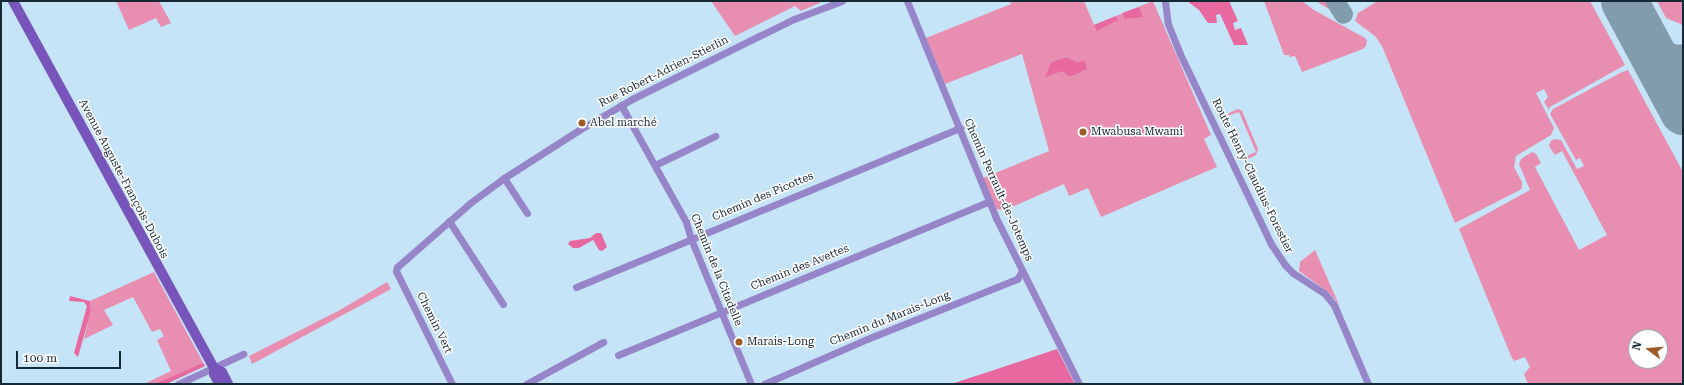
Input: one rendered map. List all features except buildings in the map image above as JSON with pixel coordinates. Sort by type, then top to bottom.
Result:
[{"type":"main road","name":"Avenue Auguste-François-Dubois","points":[[13,1],[214,368],[214,374],[219,384]]},
{"type":"main road","name":"Avenue Auguste-François-Dubois","points":[[214,368],[222,372],[228,384]]},
{"type":"street","name":"Rue Robert-Adrien-Stierlin","points":[[396,271],[397,267],[470,203],[504,178],[621,105],[775,28],[842,1]]},
{"type":"street","name":"Chemin Perrault-de-Jotemps","points":[[908,1],[989,200],[1022,271],[1079,384]]},
{"type":"street","name":"Route Henry-Claudius-Forestier","points":[[1165,1],[1168,24],[1177,47],[1271,244],[1285,265],[1293,273],[1324,293],[1334,305],[1368,384]]},
{"type":"street","name":"Chemin de la Citadelle","points":[[621,105],[686,222],[691,239],[751,384]]},
{"type":"street","name":"Chemin des Picottes","points":[[576,287],[960,128]]},
{"type":"street","points":[[654,165],[715,136]]},
{"type":"street","points":[[504,178],[527,213]]},
{"type":"street","name":"Chemin des Avettes","points":[[618,355],[989,200]]},
{"type":"street","points":[[449,222],[503,304]]},
{"type":"street","name":"Chemin Vert","points":[[396,271],[452,384]]},
{"type":"street","name":"Chemin du Marais-Long","points":[[764,384],[867,339],[1017,279],[1022,271]]},
{"type":"street","points":[[526,384],[603,342]]},
{"type":"street","points":[[178,384],[243,354]]},
{"type":"shaded area","points":[[116,1],[159,1],[171,23],[161,27],[156,18],[129,30]]},
{"type":"shaded area","points":[[711,1],[820,1],[820,3],[801,11],[795,6],[735,36]]},
{"type":"shaded area","points":[[1010,1],[1084,1],[1094,25],[1153,1],[1211,135],[1204,139],[1217,167],[1101,217],[1088,188],[1069,196],[1064,184],[1005,210],[996,209],[983,178],[1049,151],[1022,54],[945,84],[926,38],[1011,4]],"holes":[[[1067,57],[1077,62],[1046,76],[1051,62]]]},
{"type":"shaded area","points":[[1187,1],[1229,1],[1238,21],[1233,23],[1235,30],[1241,28],[1248,45],[1234,45],[1220,14],[1216,15],[1217,23],[1208,23],[1199,10]]},
{"type":"shaded area","points":[[1264,1],[1302,1],[1314,10],[1365,38],[1367,40],[1366,46],[1363,49],[1302,72],[1295,56],[1290,57],[1289,55],[1284,55]]},
{"type":"shaded area","points":[[1316,1],[1333,1],[1340,15],[1322,5]]},
{"type":"shaded area","points":[[1378,1],[1590,1],[1625,65],[1550,107],[1549,110],[1544,102],[1548,97],[1544,89],[1536,93],[1554,128],[1551,135],[1516,156],[1514,167],[1522,182],[1522,188],[1455,223],[1382,46],[1375,36],[1355,21],[1358,13]]},
{"type":"shaded area","points":[[1657,1],[1683,1],[1683,25],[1666,18]]},
{"type":"shaded area","points":[[1139,7],[1143,17],[1125,19],[1122,13]]},
{"type":"shaded area","points":[[1116,16],[1118,20],[1097,31],[1094,25]]},
{"type":"shaded area","points":[[1067,57],[1077,62],[1085,61],[1087,69],[1074,75],[1068,76],[1062,71],[1045,77],[1051,62]]},
{"type":"shaded area","points":[[1628,70],[1683,172],[1683,384],[1528,384],[1524,374],[1530,367],[1525,357],[1514,361],[1511,356],[1459,229],[1530,190],[1519,164],[1521,159],[1532,152],[1536,154],[1541,163],[1535,167],[1579,250],[1607,235],[1562,151],[1555,155],[1549,146],[1551,141],[1555,139],[1561,140],[1577,169],[1584,166],[1580,158],[1576,160],[1550,114],[1553,109]]},
{"type":"shaded area","points":[[1238,109],[1242,111],[1258,149],[1256,155],[1246,160],[1244,157],[1256,152],[1239,112],[1227,116],[1229,113]]},
{"type":"shaded area","points":[[596,233],[601,233],[607,247],[602,251],[599,250],[593,240],[579,248],[573,248],[568,244],[570,241],[590,238]]},
{"type":"shaded area","points":[[1315,250],[1339,304],[1328,292],[1299,271],[1300,262]]},
{"type":"shaded area","points":[[154,272],[205,366],[166,384],[144,384],[171,371],[157,340],[164,336],[160,329],[152,332],[133,297],[104,310],[113,325],[84,339],[91,311],[90,301]]},
{"type":"shaded area","points":[[387,282],[391,289],[252,364],[249,356],[340,310]]},
{"type":"shaded area","points":[[70,296],[90,301],[91,311],[78,357],[74,353],[87,306],[84,302],[69,301]]},
{"type":"shaded area","points":[[1057,349],[1075,384],[951,384],[991,371]]},
{"type":"shaded area","points":[[203,363],[205,366],[166,384],[155,384]]},
{"type":"taxiway","points":[[1335,1],[1343,14]]},
{"type":"taxiway","points":[[1646,41],[1667,51],[1677,54],[1683,53]]},
{"type":"runway","points":[[1624,1],[1683,111]]},
{"type":"place","name":"Abel marché","points":[[582,123]]},
{"type":"place","name":"Mwabusa Mwami","points":[[1083,132]]},
{"type":"place","name":"Marais-Long","points":[[739,342]]}]
